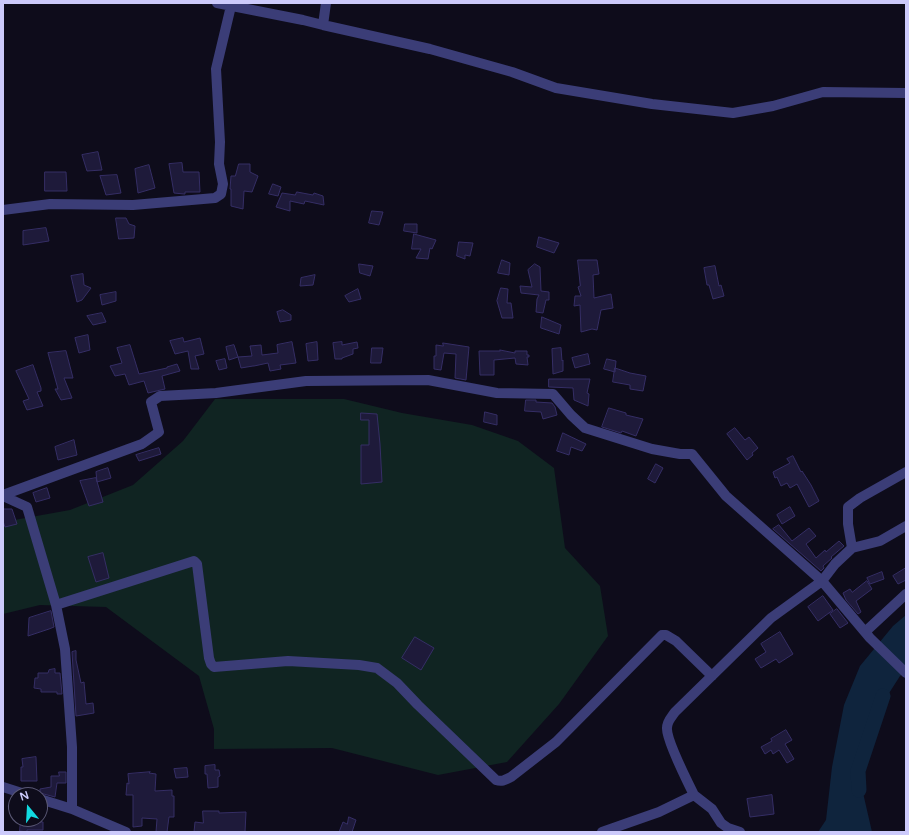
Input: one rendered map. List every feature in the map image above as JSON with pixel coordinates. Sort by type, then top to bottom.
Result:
[{"type":"street","points":[[217,3],[303,20],[437,51],[512,72],[556,88],[652,104],[733,113],[773,106],[823,92],[906,93]]},
{"type":"street","points":[[323,25],[326,3]]},
{"type":"street","points":[[3,210],[50,204],[133,205],[215,198],[221,194],[223,184],[219,164],[220,142],[216,69],[231,6]]},
{"type":"street","points":[[3,496],[142,444],[159,432],[151,402],[160,396],[216,393],[306,381],[428,380],[497,393],[553,394],[571,415],[585,428],[652,449],[680,454],[692,454],[726,496],[822,581],[867,635],[906,673]]},
{"type":"street","points":[[852,548],[848,524],[848,507],[860,498],[906,472]]},
{"type":"street","points":[[3,496],[27,507],[56,605],[65,649],[72,747],[72,809]]},
{"type":"street","points":[[740,832],[728,828],[721,823],[712,809],[694,795],[671,745],[666,730],[668,721],[771,618],[822,581],[835,564],[852,548],[880,541],[906,526]]},
{"type":"street","points":[[56,605],[194,561],[197,564],[209,658],[214,667],[288,661],[359,665],[376,668],[397,683],[496,780],[501,782],[511,777],[556,742],[662,635],[666,634],[676,641],[712,676]]},
{"type":"street","points":[[867,635],[906,594]]},
{"type":"street","points":[[602,832],[659,812],[694,795]]},
{"type":"street","points":[[48,802],[72,809],[126,832]]},
{"type":"green space","points":[[215,399],[344,399],[402,413],[472,425],[518,441],[554,468],[565,548],[600,586],[608,636],[559,704],[507,762],[438,775],[332,748],[214,749],[214,729],[199,676],[106,607],[40,605],[3,614],[3,522],[70,510],[133,485],[183,441]]},
{"type":"water","points":[[906,615],[906,671],[900,676],[877,712],[858,771],[872,832],[818,832],[826,820],[832,767],[844,705],[860,666],[893,626]]},
{"type":"building","points":[[98,152],[102,170],[87,171],[82,155]]},
{"type":"building","points":[[182,163],[183,172],[199,172],[200,192],[185,192],[185,194],[174,193],[169,164]]},
{"type":"building","points":[[239,164],[250,164],[250,172],[258,176],[252,192],[244,191],[243,209],[231,206],[231,176],[235,176]]},
{"type":"building","points":[[149,165],[155,188],[138,193],[135,169]]},
{"type":"building","points":[[45,172],[66,172],[67,191],[45,191]]},
{"type":"building","points":[[117,175],[121,193],[106,195],[100,176]]},
{"type":"building","points":[[273,184],[281,187],[278,196],[269,194]]},
{"type":"building","points":[[297,192],[313,195],[314,193],[323,196],[324,205],[305,201],[304,204],[290,201],[290,211],[276,207],[282,193],[295,195]]},
{"type":"building","points":[[372,211],[383,212],[379,225],[369,223]]},
{"type":"building","points":[[116,218],[126,218],[129,224],[135,226],[134,238],[119,239]]},
{"type":"building","points":[[405,224],[417,224],[417,233],[404,231]]},
{"type":"building","points":[[46,228],[49,241],[23,245],[23,231]]},
{"type":"building","points":[[414,234],[436,240],[432,249],[430,248],[428,259],[416,258],[421,249],[412,249]]},
{"type":"building","points":[[539,237],[559,243],[554,253],[537,247]]},
{"type":"building","points":[[459,242],[473,243],[470,256],[465,255],[465,259],[457,256]]},
{"type":"building","points":[[502,260],[510,263],[509,275],[498,273]]},
{"type":"building","points":[[578,260],[597,260],[599,274],[593,275],[594,298],[611,294],[613,308],[601,310],[597,330],[592,329],[581,332],[580,305],[574,306],[575,296],[581,296],[578,287],[580,286]]},
{"type":"building","points":[[359,264],[373,266],[370,276],[360,273]]},
{"type":"building","points":[[535,264],[540,267],[541,291],[549,292],[549,300],[546,300],[543,313],[536,312],[537,299],[539,295],[521,293],[520,286],[532,287],[528,270]]},
{"type":"building","points":[[715,266],[719,286],[721,285],[724,296],[713,299],[709,285],[707,285],[704,268]]},
{"type":"building","points":[[83,274],[84,285],[91,288],[82,300],[77,302],[71,276]]},
{"type":"building","points":[[315,275],[313,285],[300,286],[301,278]]},
{"type":"building","points":[[501,288],[508,289],[507,303],[511,303],[513,318],[502,318],[497,301]]},
{"type":"building","points":[[358,289],[361,299],[349,302],[345,296]]},
{"type":"building","points":[[116,292],[116,301],[102,305],[100,295]]},
{"type":"building","points":[[283,310],[291,315],[291,320],[280,322],[277,312]]},
{"type":"building","points":[[102,313],[106,322],[93,325],[87,316]]},
{"type":"building","points":[[542,317],[561,325],[559,334],[541,328]]},
{"type":"building","points":[[88,335],[90,350],[79,353],[75,338]]},
{"type":"building","points":[[183,338],[184,342],[200,338],[204,354],[195,356],[199,369],[191,369],[188,351],[175,354],[170,341]]},
{"type":"building","points":[[292,342],[296,363],[280,365],[281,369],[270,371],[268,363],[241,368],[238,357],[252,356],[250,346],[261,345],[262,355],[278,353],[277,345]]},
{"type":"building","points":[[317,342],[318,360],[308,361],[306,344]]},
{"type":"building","points":[[342,342],[342,345],[357,342],[358,348],[353,349],[353,354],[342,359],[335,359],[333,343]]},
{"type":"building","points":[[443,343],[469,347],[466,380],[455,378],[456,354],[444,353],[441,370],[434,369],[436,345],[443,346]]},
{"type":"building","points":[[130,345],[139,374],[167,368],[177,364],[180,371],[162,376],[165,389],[148,393],[144,381],[129,385],[125,374],[115,376],[110,366],[122,363],[117,348]]},
{"type":"building","points":[[234,345],[238,357],[229,360],[226,347]]},
{"type":"building","points":[[372,348],[383,348],[381,363],[371,363]]},
{"type":"building","points":[[561,348],[563,371],[553,374],[552,349]]},
{"type":"building","points":[[500,350],[515,353],[515,351],[527,351],[527,355],[529,355],[529,357],[527,357],[528,365],[516,364],[515,358],[494,360],[494,375],[480,375],[479,351]]},
{"type":"building","points":[[66,351],[73,378],[64,378],[72,398],[61,400],[55,389],[58,389],[48,353]]},
{"type":"building","points":[[588,354],[590,364],[575,368],[572,358]]},
{"type":"building","points":[[225,359],[227,368],[219,370],[216,361]]},
{"type":"building","points":[[607,359],[616,361],[615,372],[604,369]]},
{"type":"building","points":[[33,365],[41,388],[41,391],[37,392],[43,406],[27,410],[23,401],[29,399],[16,371]]},
{"type":"building","points":[[615,368],[646,376],[643,391],[630,389],[630,385],[613,382]]},
{"type":"building","points":[[549,379],[590,379],[587,393],[589,394],[588,406],[574,400],[573,388],[549,387]]},
{"type":"building","points":[[526,400],[552,403],[555,407],[557,415],[543,419],[541,412],[525,411]]},
{"type":"building","points":[[609,408],[626,413],[626,415],[643,419],[636,436],[622,431],[621,433],[602,427]]},
{"type":"building","points":[[485,412],[497,415],[497,425],[484,422]]},
{"type":"building","points":[[361,413],[377,414],[382,482],[361,484],[361,445],[369,445],[369,420],[361,420]]},
{"type":"building","points":[[735,428],[745,440],[749,437],[758,448],[747,460],[727,434]]},
{"type":"building","points":[[563,433],[586,444],[582,451],[571,447],[569,455],[557,451]]},
{"type":"building","points":[[74,440],[77,455],[58,460],[55,447]]},
{"type":"building","points":[[159,448],[161,454],[139,461],[136,455]]},
{"type":"building","points":[[793,456],[819,501],[809,507],[797,484],[790,488],[787,483],[781,486],[777,477],[775,478],[773,472],[790,463],[787,459]]},
{"type":"building","points":[[656,464],[663,468],[655,483],[648,479]]},
{"type":"building","points":[[108,468],[111,478],[97,482],[96,472]]},
{"type":"building","points":[[96,478],[103,502],[89,506],[80,481]]},
{"type":"building","points":[[47,488],[50,498],[36,502],[33,493]]},
{"type":"building","points":[[790,507],[795,516],[782,524],[777,515]]},
{"type":"building","points":[[3,509],[12,509],[17,524],[5,527],[3,521]]},
{"type":"building","points":[[779,525],[792,541],[809,528],[816,536],[806,544],[816,558],[839,541],[844,546],[831,557],[832,558],[823,566],[824,568],[821,571],[773,529]]},
{"type":"building","points":[[103,553],[109,578],[96,582],[88,557]]},
{"type":"building","points":[[906,568],[906,580],[898,584],[893,576]]},
{"type":"building","points":[[882,572],[884,579],[870,584],[867,578]]},
{"type":"building","points":[[867,581],[872,589],[856,601],[861,612],[858,614],[846,600],[843,593],[850,589],[852,592]]},
{"type":"building","points":[[823,596],[833,610],[818,621],[808,607]]},
{"type":"building","points":[[837,609],[848,623],[840,628],[830,614]]},
{"type":"building","points":[[51,611],[54,627],[28,636],[29,618]]},
{"type":"building","points":[[780,632],[793,654],[779,663],[776,659],[761,668],[755,659],[766,652],[761,644]]},
{"type":"building","points":[[415,637],[434,648],[421,670],[402,658]]},
{"type":"building","points":[[76,651],[76,660],[81,683],[84,682],[86,704],[93,703],[94,713],[76,716],[72,652]]},
{"type":"building","points":[[55,669],[55,673],[60,673],[62,694],[57,694],[57,692],[41,692],[41,689],[34,688],[35,678],[38,678],[38,673],[48,673],[49,670]]},
{"type":"building","points":[[786,730],[792,740],[785,744],[794,759],[787,763],[779,750],[773,754],[771,750],[765,754],[761,747],[772,741],[771,739]]},
{"type":"building","points":[[36,757],[37,781],[21,781],[21,767],[23,767],[22,759]]},
{"type":"building","points":[[215,765],[215,770],[219,770],[220,776],[218,777],[218,787],[208,788],[205,766]]},
{"type":"building","points":[[187,768],[188,777],[176,778],[174,769]]},
{"type":"building","points":[[59,772],[66,772],[66,783],[57,783],[55,797],[48,795],[48,788],[51,787],[51,776],[59,776]]},
{"type":"building","points":[[150,772],[149,773],[156,774],[155,791],[172,790],[172,796],[174,796],[174,817],[169,817],[167,832],[156,832],[157,819],[142,818],[142,826],[133,827],[133,795],[126,795],[127,783],[129,784],[128,774]]},
{"type":"building","points":[[772,795],[774,814],[750,817],[747,799]]},
{"type":"building","points":[[203,811],[219,811],[219,813],[246,812],[245,832],[194,832],[195,822],[203,823]]},
{"type":"building","points":[[349,817],[356,820],[352,832],[339,832],[343,822],[347,824]]},
{"type":"building","points":[[20,827],[43,827],[43,830],[27,830],[27,832],[20,831]]},
{"type":"waterway","points":[[859,790],[858,771],[883,696]]}]
